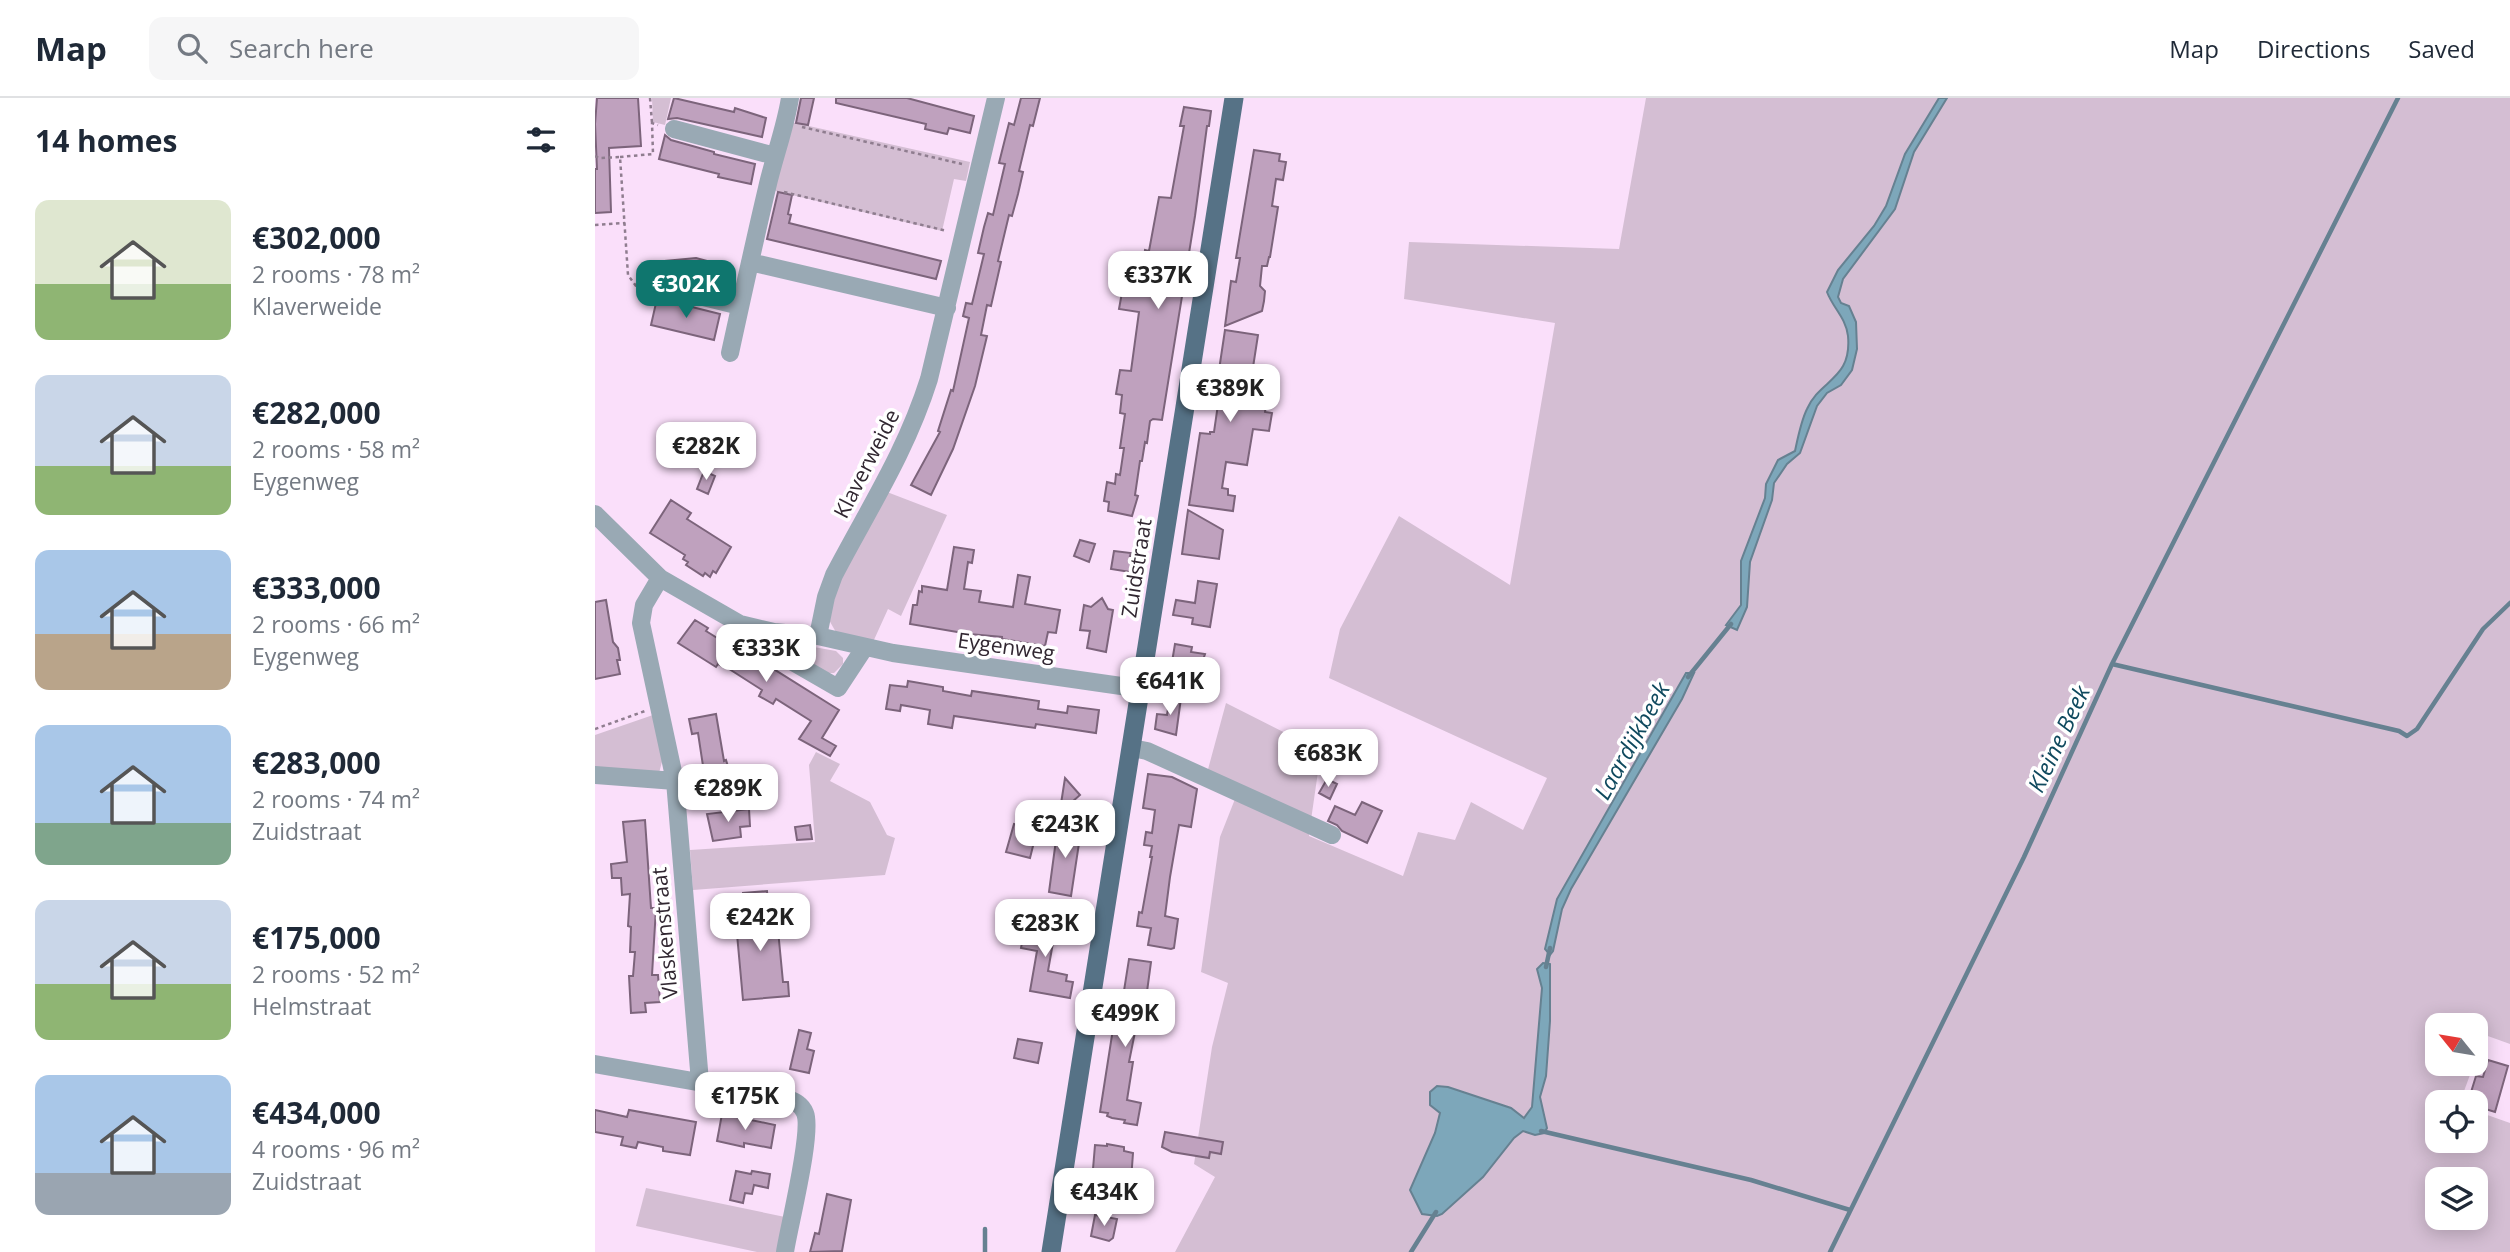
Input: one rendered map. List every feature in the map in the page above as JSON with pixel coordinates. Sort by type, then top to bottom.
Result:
[{"type":"main road","name":"Zuidstraat","points":[[1051,1252],[1234,98]]},
{"type":"street","points":[[730,353],[790,98]]},
{"type":"street","name":"Klaverweide","points":[[818,636],[826,597],[834,575],[912,431],[929,379],[996,98]]},
{"type":"street","points":[[674,129],[775,156]]},
{"type":"street","points":[[750,262],[947,307]]},
{"type":"street","points":[[660,293],[691,294],[740,306]]},
{"type":"street","name":"Eygenweg","points":[[595,514],[660,578],[740,624],[786,658],[838,688],[865,647]]},
{"type":"street","name":"Vlaskenstraat","points":[[660,578],[645,605],[642,623],[675,780],[700,1082]]},
{"type":"street","name":"Eygenweg","points":[[740,624],[774,632],[818,636],[893,653],[1142,689]]},
{"type":"street","points":[[1132,748],[1147,751],[1332,835]]},
{"type":"street","points":[[595,775],[675,780]]},
{"type":"street","points":[[595,1064],[784,1097],[800,1105],[805,1114],[807,1134],[785,1252]]},
{"type":"path","points":[[595,156],[599,158],[653,154],[650,98]]},
{"type":"path","points":[[652,123],[674,129]]},
{"type":"path","points":[[798,126],[979,168]]},
{"type":"path","points":[[620,157],[630,279],[645,291],[660,293]]},
{"type":"path","points":[[767,188],[964,234]]},
{"type":"path","points":[[595,225],[625,223]]},
{"type":"path","points":[[595,729],[659,706]]},
{"type":"shaded area","points":[[652,98],[671,98],[665,125],[653,122]]},
{"type":"shaded area","points":[[1646,98],[2510,98],[2510,1044],[2489,1036],[2489,1013],[2425,1013],[2425,1076],[2470,1076],[2464,1090],[2425,1090],[2425,1153],[2488,1153],[2488,1115],[2510,1123],[2510,1252],[1175,1252],[1215,1177],[1194,1164],[1212,1047],[1228,983],[1201,972],[1220,837],[1235,799],[1309,830],[1309,836],[1403,876],[1418,832],[1455,840],[1471,802],[1523,830],[1547,778],[1329,678],[1340,629],[1399,516],[1510,585],[1555,323],[1404,299],[1409,242],[1619,249]]},
{"type":"shaded area","points":[[791,122],[970,162],[966,181],[954,179],[942,231],[771,190]]},
{"type":"shaded area","points":[[887,492],[947,515],[901,616],[888,609],[873,642],[837,634],[829,620],[838,583]]},
{"type":"shaded area","points":[[786,642],[836,651],[843,658],[843,664],[834,673],[828,673],[784,646]]},
{"type":"shaded area","points":[[1226,703],[1321,751],[1311,820],[1207,773]]},
{"type":"shaded area","points":[[653,715],[663,758],[659,773],[595,769],[595,735]]},
{"type":"shaded area","points":[[816,752],[840,764],[830,781],[870,802],[887,835],[895,838],[885,875],[693,890],[690,850],[815,842],[809,765]]},
{"type":"shaded area","points":[[646,1188],[785,1217],[778,1252],[757,1252],[636,1226]]},
{"type":"water","points":[[1939,98],[1947,98],[1914,152],[1895,209],[1843,279],[1838,297],[1841,303],[1849,306],[1856,322],[1857,349],[1852,370],[1841,385],[1827,393],[1817,406],[1800,453],[1787,464],[1774,483],[1772,500],[1750,562],[1747,607],[1737,630],[1726,625],[1741,605],[1741,561],[1765,498],[1766,484],[1778,460],[1795,451],[1807,409],[1819,391],[1840,371],[1848,351],[1847,330],[1827,292],[1838,270],[1874,226],[1886,206],[1905,154]]},
{"type":"water","points":[[1686,673],[1694,673],[1682,699],[1571,889],[1562,909],[1550,955],[1545,949],[1557,899]]},
{"type":"water","points":[[1543,963],[1550,964],[1546,1076],[1540,1097],[1547,1128],[1544,1133],[1535,1135],[1523,1131],[1514,1138],[1483,1177],[1442,1214],[1422,1214],[1410,1190],[1435,1133],[1440,1113],[1430,1105],[1430,1092],[1437,1086],[1448,1087],[1511,1108],[1524,1118],[1532,1107],[1542,988],[1537,969]]},
{"type":"building","points":[[597,98],[638,98],[641,146],[609,148],[611,212],[595,213],[595,124]]},
{"type":"building","points":[[674,98],[734,112],[735,108],[766,118],[762,137],[677,118],[668,119]]},
{"type":"building","points":[[801,98],[814,98],[808,125],[796,123]]},
{"type":"building","points":[[836,98],[907,98],[974,116],[970,133],[949,128],[947,134],[925,129],[926,124],[836,103]]},
{"type":"building","points":[[1021,98],[1040,98],[1033,126],[1030,125],[1019,171],[1023,172],[998,261],[1001,262],[991,306],[987,305],[981,335],[987,336],[975,386],[953,449],[931,495],[911,485],[940,432],[938,431],[951,390],[953,391],[969,318],[963,316],[966,303],[972,304],[984,254],[978,253],[984,227],[988,213],[993,215],[1005,164],[999,163],[1009,123],[1014,125]]},
{"type":"building","points":[[1184,107],[1211,111],[1162,420],[1150,421],[1147,443],[1145,442],[1140,461],[1135,495],[1138,496],[1132,516],[1108,511],[1109,502],[1104,501],[1107,482],[1115,484],[1116,474],[1120,475],[1124,448],[1120,448],[1125,414],[1120,413],[1122,395],[1116,394],[1120,370],[1131,371],[1139,312],[1119,309],[1123,287],[1140,290],[1145,250],[1149,251],[1159,197],[1171,198],[1184,126],[1180,126]]},
{"type":"building","points":[[665,135],[671,140],[714,154],[755,164],[751,184],[659,159]]},
{"type":"building","points":[[1254,150],[1280,154],[1279,161],[1286,162],[1283,180],[1276,179],[1272,206],[1278,207],[1270,257],[1267,266],[1262,266],[1260,286],[1265,291],[1264,301],[1262,311],[1225,326],[1231,281],[1236,282],[1240,258],[1236,258]]},
{"type":"building","points":[[778,192],[792,195],[789,223],[941,261],[936,279],[767,239]]},
{"type":"building","points":[[696,258],[729,267],[724,286],[694,279],[646,284],[644,263]]},
{"type":"building","points":[[656,303],[684,305],[720,314],[714,340],[651,325]]},
{"type":"building","points":[[1225,330],[1258,335],[1249,393],[1251,396],[1267,398],[1265,412],[1272,413],[1269,431],[1253,429],[1247,465],[1226,462],[1222,488],[1228,489],[1228,495],[1235,496],[1233,511],[1189,505],[1200,433],[1214,432],[1223,370],[1219,370]]},
{"type":"building","points":[[704,471],[715,476],[708,494],[697,489]]},
{"type":"building","points":[[671,500],[691,513],[687,519],[731,547],[716,573],[713,571],[710,577],[705,573],[703,576],[686,565],[688,562],[683,559],[685,555],[650,533]]},
{"type":"building","points":[[1188,510],[1223,530],[1219,559],[1182,554]]},
{"type":"building","points":[[1080,540],[1095,544],[1089,562],[1074,556]]},
{"type":"building","points":[[954,547],[974,550],[972,563],[968,562],[964,589],[981,591],[979,602],[1013,607],[1018,575],[1030,577],[1025,604],[1060,610],[1056,633],[1048,632],[1045,646],[910,624],[913,605],[917,605],[922,586],[947,590]]},
{"type":"building","points":[[1114,551],[1131,553],[1130,556],[1140,558],[1137,573],[1111,569]]},
{"type":"building","points":[[1198,581],[1217,584],[1210,627],[1192,624],[1193,618],[1173,615],[1176,600],[1195,603]]},
{"type":"building","points":[[1102,598],[1108,609],[1113,610],[1106,652],[1087,648],[1090,631],[1080,630],[1084,605],[1091,607]]},
{"type":"building","points":[[606,600],[613,642],[618,648],[620,674],[595,679],[595,602]]},
{"type":"building","points":[[695,620],[708,628],[706,631],[754,661],[756,658],[839,710],[822,738],[836,746],[830,756],[799,739],[811,721],[776,699],[773,704],[759,696],[762,690],[726,667],[718,664],[716,667],[678,643]]},
{"type":"building","points":[[1175,644],[1192,647],[1191,652],[1205,654],[1200,669],[1200,686],[1162,680],[1164,668],[1171,668]]},
{"type":"building","points":[[908,681],[943,687],[943,691],[971,696],[972,691],[1039,701],[1038,709],[1067,713],[1068,706],[1099,710],[1096,733],[1036,724],[1035,728],[954,716],[952,728],[928,724],[930,710],[901,705],[900,711],[886,709],[890,685],[907,687]]},
{"type":"building","points":[[1170,696],[1181,698],[1176,735],[1155,729],[1157,714],[1167,715]]},
{"type":"building","points":[[716,714],[724,761],[726,760],[734,786],[707,792],[698,733],[692,734],[689,719]]},
{"type":"building","points":[[1148,774],[1172,777],[1197,789],[1191,827],[1179,825],[1170,877],[1165,916],[1178,919],[1174,948],[1171,949],[1148,945],[1151,928],[1137,926],[1139,912],[1142,913],[1152,857],[1152,846],[1144,845],[1146,832],[1152,833],[1155,810],[1143,808]]},
{"type":"building","points":[[1065,778],[1080,795],[1072,802],[1074,807],[1058,823]]},
{"type":"building","points":[[1327,779],[1337,784],[1330,799],[1319,793]]},
{"type":"building","points":[[1362,802],[1382,811],[1367,843],[1328,821],[1335,806],[1355,815]]},
{"type":"building","points":[[749,809],[750,826],[740,827],[741,837],[713,841],[707,814]]},
{"type":"building","points":[[645,820],[651,908],[656,908],[652,975],[658,975],[660,1002],[645,1003],[646,1012],[631,1013],[629,976],[633,976],[635,952],[630,952],[630,894],[622,895],[621,878],[612,878],[611,864],[627,862],[623,822]]},
{"type":"building","points":[[1014,824],[1037,830],[1030,858],[1006,852]]},
{"type":"building","points":[[810,825],[812,839],[797,840],[795,827]]},
{"type":"building","points":[[1058,825],[1081,830],[1071,896],[1049,892]]},
{"type":"building","points":[[767,891],[768,903],[764,904],[766,931],[778,930],[783,982],[788,982],[789,996],[743,1000],[737,934],[739,929],[745,928],[743,893]]},
{"type":"building","points":[[1036,917],[1057,920],[1048,971],[1067,975],[1066,981],[1073,982],[1070,998],[1030,991],[1037,951],[1021,948],[1025,926],[1034,927]]},
{"type":"building","points":[[1129,959],[1151,962],[1146,999],[1135,997],[1128,1021],[1137,1022],[1129,1062],[1133,1062],[1127,1100],[1141,1103],[1137,1125],[1124,1123],[1125,1120],[1100,1112],[1115,1016],[1120,1016]]},
{"type":"building","points":[[799,1030],[811,1033],[807,1049],[814,1051],[809,1073],[790,1069]]},
{"type":"building","points":[[1018,1039],[1042,1043],[1038,1063],[1014,1058]]},
{"type":"building","points":[[2489,1060],[2508,1066],[2495,1112],[2488,1110],[2488,1090],[2472,1090],[2476,1076],[2489,1076]]},
{"type":"building","points":[[595,1110],[627,1117],[629,1110],[696,1122],[690,1155],[663,1151],[663,1147],[638,1142],[636,1148],[621,1145],[623,1137],[595,1132]]},
{"type":"building","points":[[722,1114],[775,1125],[771,1148],[744,1143],[744,1147],[717,1141]]},
{"type":"building","points":[[1165,1132],[1223,1142],[1221,1154],[1210,1152],[1209,1158],[1172,1152],[1162,1147]]},
{"type":"building","points":[[1095,1145],[1124,1147],[1124,1151],[1133,1153],[1130,1194],[1100,1190],[1102,1182],[1092,1181]]},
{"type":"building","points":[[736,1171],[770,1174],[768,1188],[754,1185],[752,1194],[745,1193],[743,1203],[730,1200]]},
{"type":"building","points":[[827,1194],[851,1200],[842,1251],[810,1252],[815,1233],[819,1234]]},
{"type":"building","points":[[1095,1215],[1117,1219],[1113,1238],[1109,1241],[1091,1236]]},
{"type":"waterway","points":[[2112,664],[2398,98]]},
{"type":"waterway","name":"Kleine Beek","points":[[1830,1252],[2024,857],[2112,664],[2399,731],[2407,736],[2417,729],[2483,629],[2510,603]]},
{"type":"waterway","name":"Laardijkbeek","points":[[1688,677],[1731,624]]},
{"type":"waterway","name":"Laardijkbeek","points":[[1546,967],[1550,948]]},
{"type":"waterway","name":"Laardijkbeek","points":[[1541,1131],[1751,1180],[1850,1210]]},
{"type":"waterway","points":[[1411,1252],[1436,1212]]},
{"type":"waterway","points":[[985,1229],[985,1252]]}]
